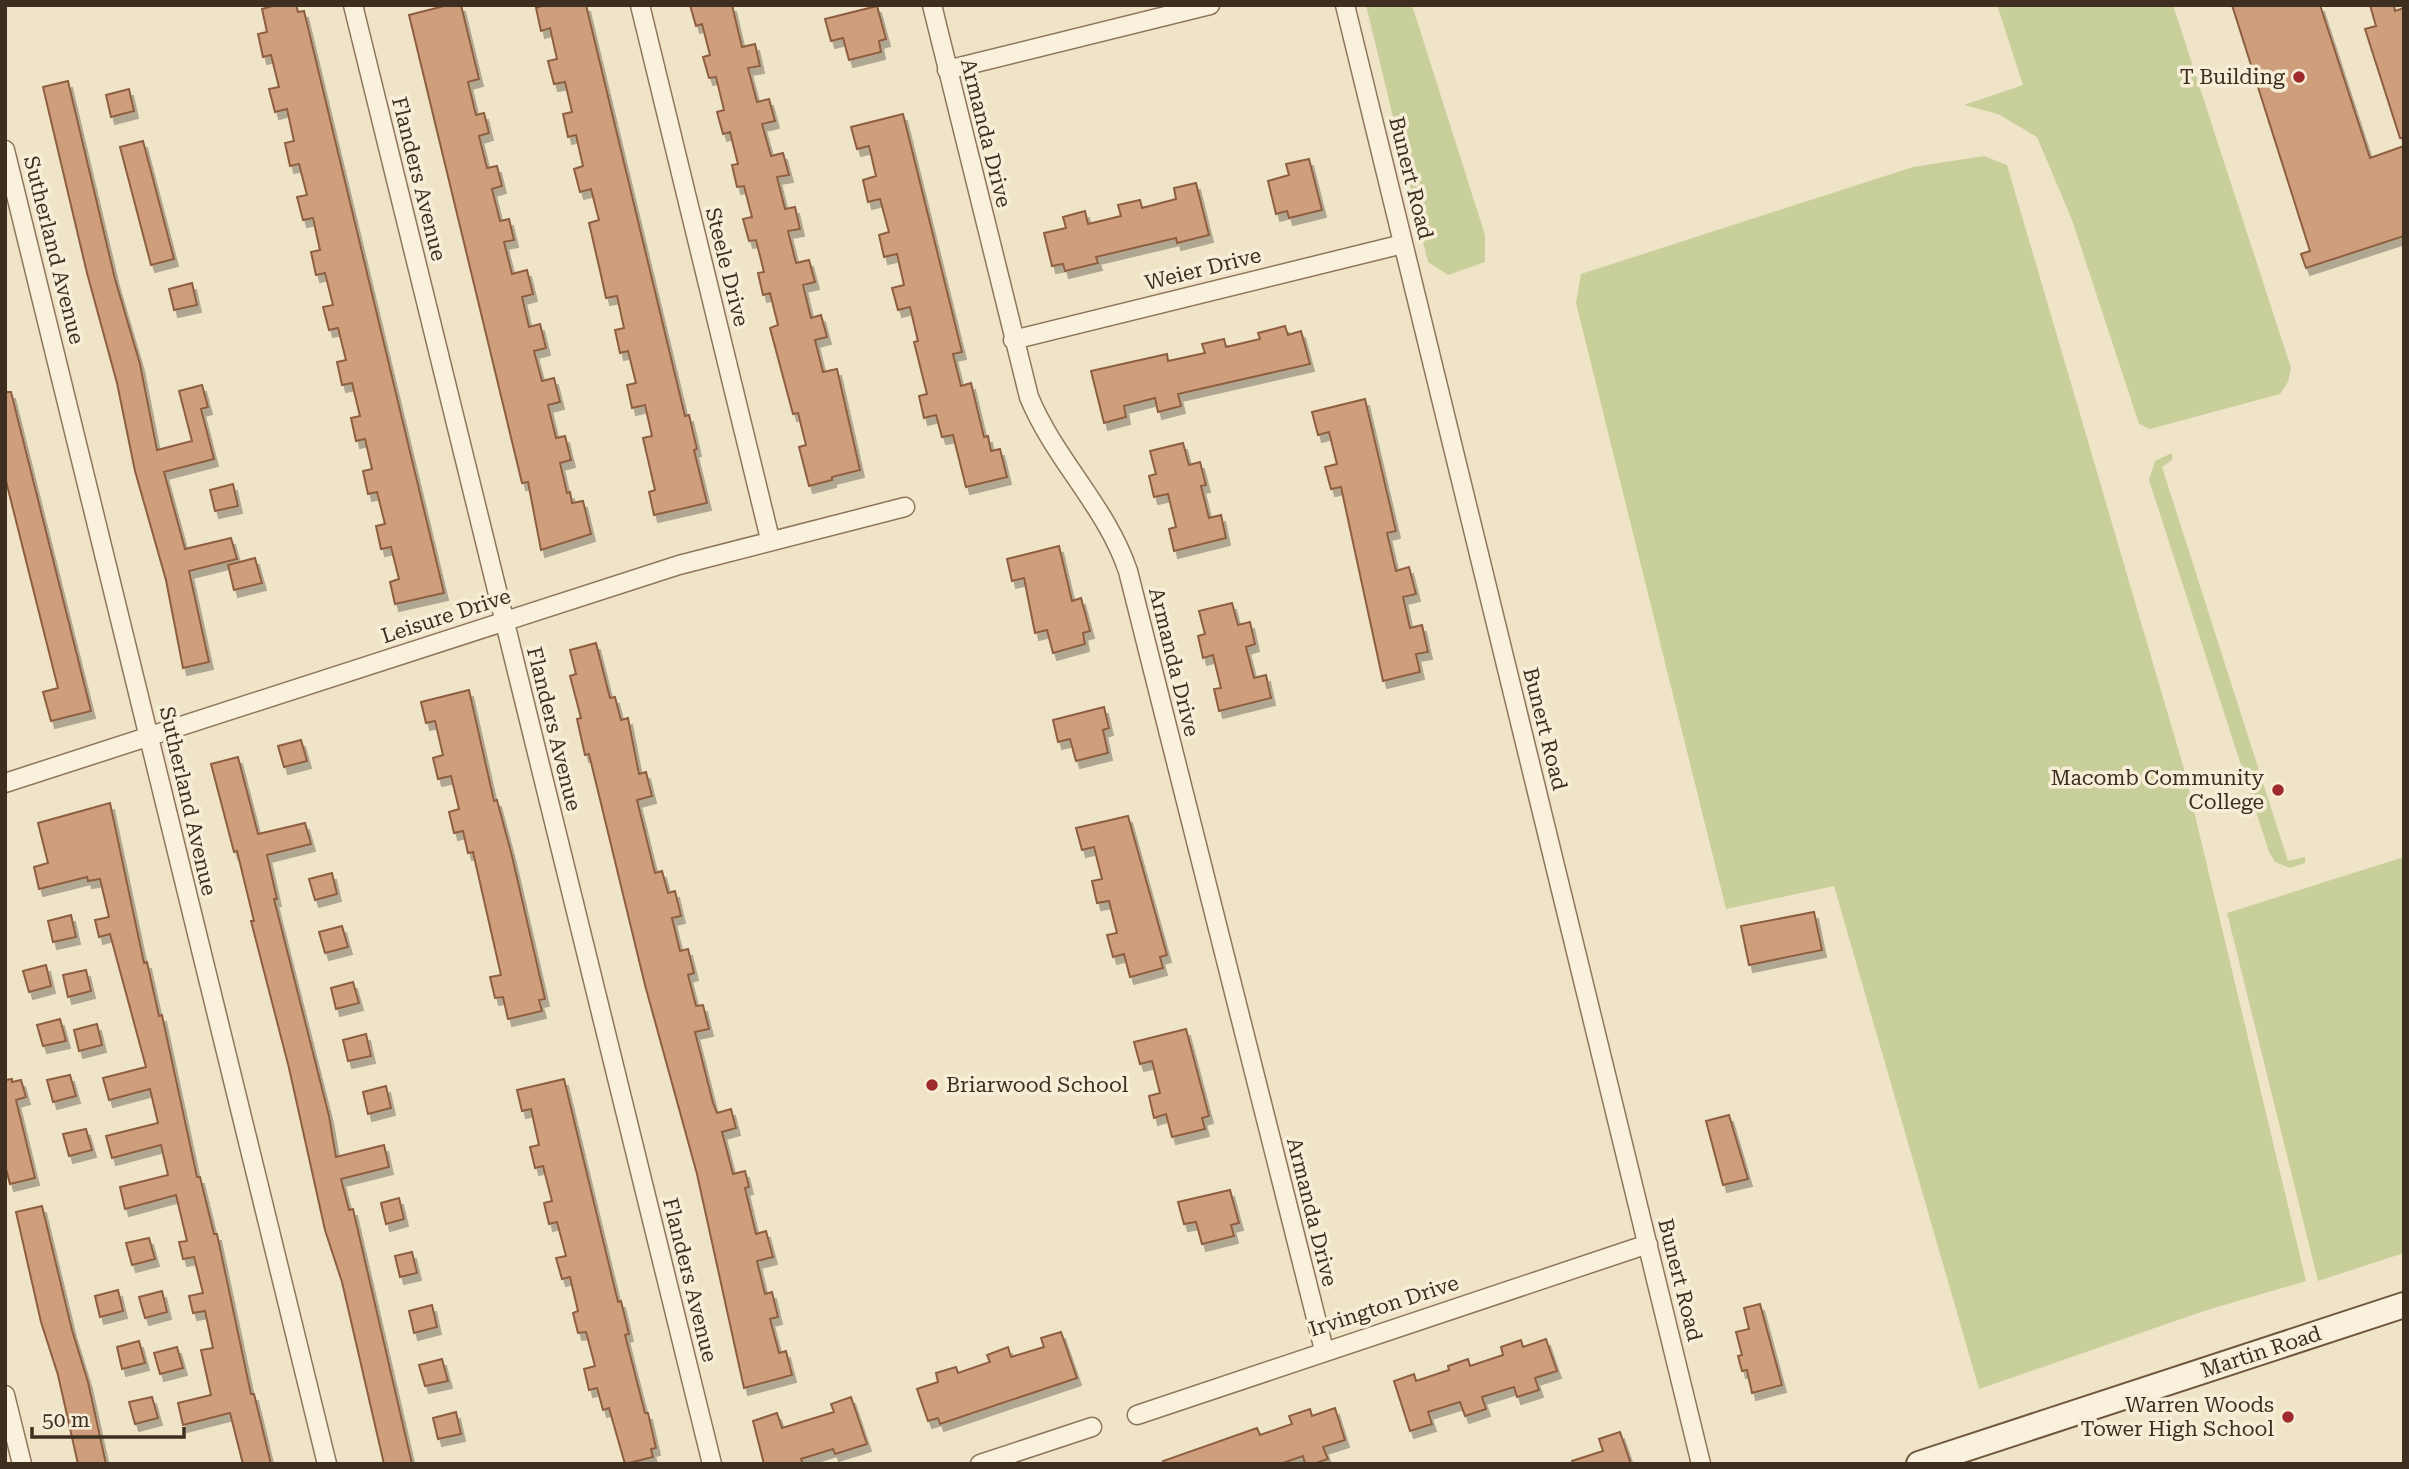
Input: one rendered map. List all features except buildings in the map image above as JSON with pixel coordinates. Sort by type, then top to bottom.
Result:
[{"type":"street","name":"Flanders Avenue","points":[[353,5],[712,1464]]},
{"type":"street","name":"Steele Drive","points":[[640,5],[770,539]]},
{"type":"street","name":"Armanda Drive","points":[[932,5],[1013,340],[1040,423],[1055,450],[1102,512],[1128,571],[1324,1350]]},
{"type":"street","points":[[947,70],[1210,5]]},
{"type":"street","name":"Bunert Road","points":[[1345,5],[1701,1464]]},
{"type":"street","name":"Sutherland Avenue","points":[[5,149],[327,1464]]},
{"type":"street","name":"Weier Drive","points":[[1013,340],[1403,244]]},
{"type":"street","name":"Leisure Drive","points":[[5,783],[679,565],[770,539],[905,507]]},
{"type":"street","name":"Irvington Drive","points":[[1137,1415],[1324,1350],[1647,1244]]},
{"type":"street","name":"Martin Road","points":[[1919,1464],[2404,1305]]},
{"type":"street","points":[[5,1395],[22,1464]]},
{"type":"street","points":[[980,1464],[1093,1427]]},
{"type":"green space","points":[[1366,5],[1412,5],[1485,235],[1485,262],[1448,275],[1428,262]]},
{"type":"green space","points":[[1997,5],[2173,5],[2291,368],[2288,382],[2280,394],[2150,429],[2139,424],[2072,220],[2037,137],[1998,114],[1964,105],[2023,85]]},
{"type":"green space","points":[[1984,156],[2007,165],[2184,769],[2306,1281],[2204,1311],[1979,1389],[1834,886],[1726,909],[1576,303],[1581,274],[1913,167]]},
{"type":"green space","points":[[2172,453],[2172,460],[2162,467],[2288,861],[2305,857],[2305,863],[2290,868],[2275,862],[2269,852],[2149,480],[2155,461]]},
{"type":"green space","points":[[2404,857],[2404,1253],[2318,1281],[2227,913]]},
{"type":"place","name":"T Building","points":[[2299,77]]},
{"type":"place","name":"Macomb Community College","points":[[2278,790]]},
{"type":"place","name":"Briarwood School","points":[[932,1085]]},
{"type":"place","name":"Warren Woods Tower High School","points":[[2288,1417]]}]
